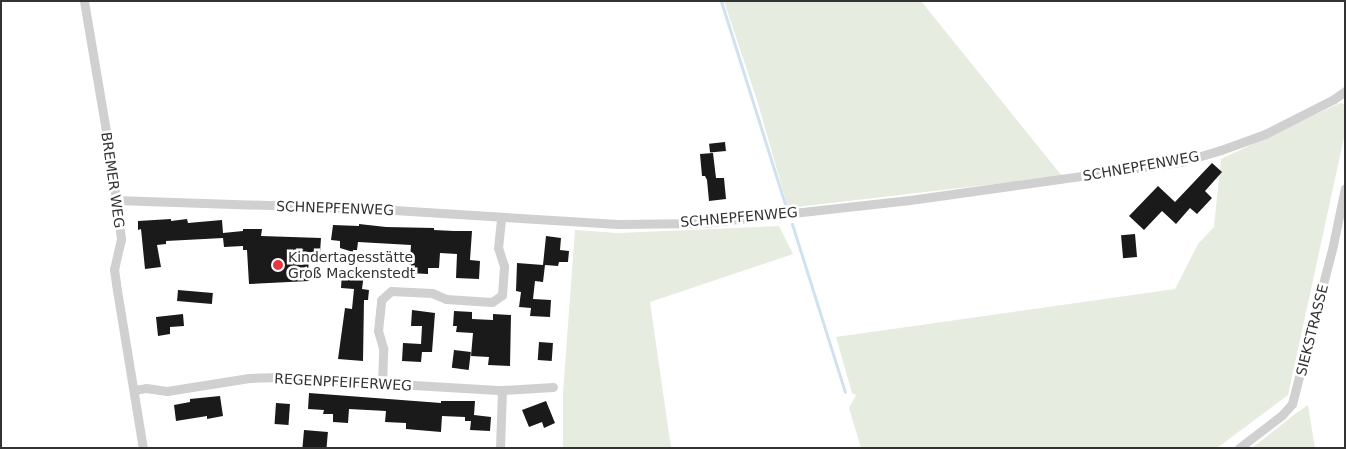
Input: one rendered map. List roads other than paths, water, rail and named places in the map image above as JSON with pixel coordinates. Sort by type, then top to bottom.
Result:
[{"type":"street","name":"BREMER WEG","points":[[84,1],[110,155],[121,240],[114,269],[144,448]]},
{"type":"street","name":"SCHNEPFENWEG","points":[[115,200],[362,208],[618,224],[704,223],[928,198],[1181,162],[1265,134],[1334,99],[1345,90]]},
{"type":"street","name":"SIEKSTRASSE","points":[[1239,448],[1282,415],[1292,404],[1298,388],[1345,188]]},
{"type":"street","points":[[382,385],[384,348],[378,331],[381,300],[391,291],[432,293],[446,299],[492,302],[502,295],[504,266],[498,248],[501,217]]},
{"type":"street","name":"REGENPFEIFERWEG","points":[[134,390],[146,388],[167,391],[249,378],[280,377],[382,385],[502,390],[554,387]]},
{"type":"street","points":[[500,448],[502,390]]},
{"type":"waterway","points":[[721,1],[787,210]]},
{"type":"waterway","points":[[792,224],[845,392]]},
{"type":"place","name":"Kindertagesstätte Groß Mackenstedt","points":[[278,265]]}]
